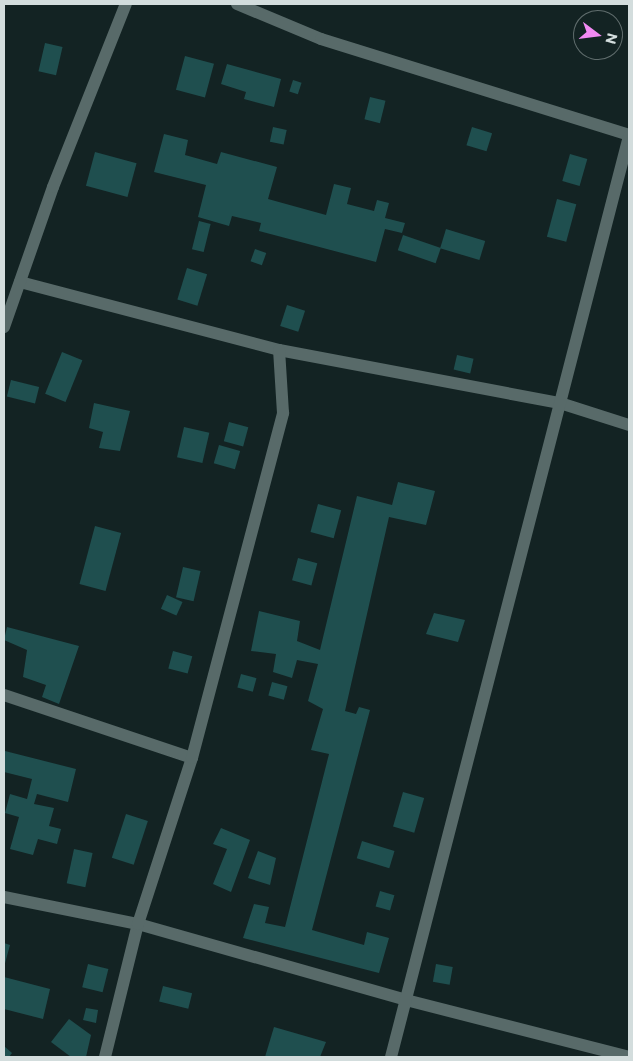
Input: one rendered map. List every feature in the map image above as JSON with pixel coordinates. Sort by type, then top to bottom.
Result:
[{"type":"street","points":[[4,327],[53,187],[126,4]]},
{"type":"street","points":[[238,4],[321,39],[629,135],[390,1057]]},
{"type":"street","points":[[20,282],[279,350],[560,403],[629,425]]},
{"type":"street","points":[[105,1057],[138,924],[192,758],[282,414],[279,350]]},
{"type":"street","points":[[4,695],[192,758]]},
{"type":"street","points":[[4,897],[138,924],[406,1000],[629,1057]]},
{"type":"building","points":[[45,43],[63,47],[56,75],[38,71]]},
{"type":"building","points":[[185,56],[214,64],[205,98],[176,90]]},
{"type":"building","points":[[227,64],[281,79],[274,107],[244,99],[246,92],[221,84]]},
{"type":"building","points":[[293,80],[302,83],[298,94],[289,91]]},
{"type":"building","points":[[370,97],[386,101],[380,123],[364,119]]},
{"type":"building","points":[[273,127],[287,130],[284,145],[270,142]]},
{"type":"building","points":[[472,127],[492,133],[487,151],[466,145]]},
{"type":"building","points":[[164,134],[188,140],[185,155],[217,164],[221,152],[277,167],[268,199],[326,215],[334,184],[351,188],[347,204],[374,211],[377,200],[389,203],[385,218],[405,223],[402,233],[385,229],[376,262],[259,231],[261,223],[232,216],[229,226],[198,217],[206,185],[154,172]]},
{"type":"building","points":[[95,152],[137,163],[127,197],[86,186]]},
{"type":"building","points":[[570,154],[587,159],[580,186],[562,181]]},
{"type":"building","points":[[557,199],[576,204],[566,242],[547,237]]},
{"type":"building","points":[[199,221],[211,224],[204,252],[192,249]]},
{"type":"building","points":[[446,229],[485,241],[479,260],[440,248]]},
{"type":"building","points":[[403,235],[441,248],[436,263],[398,250]]},
{"type":"building","points":[[255,249],[266,253],[262,265],[251,261]]},
{"type":"building","points":[[187,268],[207,274],[197,306],[177,300]]},
{"type":"building","points":[[287,305],[305,311],[298,332],[280,326]]},
{"type":"building","points":[[62,352],[82,360],[66,402],[45,394]]},
{"type":"building","points":[[457,355],[474,359],[470,373],[454,370]]},
{"type":"building","points":[[11,380],[39,387],[35,404],[7,396]]},
{"type":"building","points":[[94,403],[130,411],[120,451],[99,448],[103,432],[89,428]]},
{"type":"building","points":[[229,422],[248,427],[243,446],[224,441]]},
{"type":"building","points":[[184,427],[209,433],[202,463],[177,457]]},
{"type":"building","points":[[219,445],[240,451],[235,469],[214,463]]},
{"type":"building","points":[[398,482],[435,491],[426,525],[389,517],[345,711],[356,714],[359,707],[370,710],[312,930],[364,945],[367,932],[389,938],[379,973],[243,938],[254,904],[269,907],[265,923],[285,927],[329,754],[311,750],[323,709],[308,701],[318,664],[297,660],[292,678],[273,672],[276,654],[251,651],[259,611],[300,621],[297,641],[320,650],[357,496],[392,505]]},
{"type":"building","points":[[318,504],[341,510],[334,538],[310,532]]},
{"type":"building","points":[[95,526],[121,533],[106,591],[79,584]]},
{"type":"building","points":[[298,558],[317,563],[311,585],[292,580]]},
{"type":"building","points":[[183,567],[201,571],[194,601],[176,597]]},
{"type":"building","points":[[167,595],[183,602],[176,616],[161,609]]},
{"type":"building","points":[[434,613],[465,620],[458,642],[426,634]]},
{"type":"building","points":[[7,627],[79,646],[59,704],[42,697],[46,685],[23,677],[27,650],[4,640]]},
{"type":"building","points":[[173,651],[192,656],[188,674],[168,668]]},
{"type":"building","points":[[241,674],[256,678],[253,692],[237,688]]},
{"type":"building","points":[[272,682],[287,686],[284,700],[268,696]]},
{"type":"building","points":[[5,751],[76,769],[68,802],[37,794],[34,804],[54,808],[49,826],[61,829],[57,844],[38,839],[33,855],[10,849],[19,817],[5,813],[10,794],[27,799],[32,779],[4,772]]},
{"type":"building","points":[[403,792],[424,798],[414,833],[393,827]]},
{"type":"building","points":[[126,814],[148,821],[134,865],[112,858]]},
{"type":"building","points":[[221,828],[250,840],[231,892],[213,884],[227,849],[213,844]]},
{"type":"building","points":[[362,841],[395,851],[389,868],[357,858]]},
{"type":"building","points":[[74,849],[93,853],[85,887],[67,883]]},
{"type":"building","points":[[258,851],[276,858],[270,885],[248,878]]},
{"type":"building","points":[[380,891],[394,895],[390,911],[376,906]]},
{"type":"building","points":[[4,943],[10,945],[4,967]]},
{"type":"building","points":[[88,964],[108,969],[103,992],[82,987]]},
{"type":"building","points":[[436,964],[453,967],[450,985],[433,982]]},
{"type":"building","points":[[4,977],[50,989],[43,1019],[4,1009]]},
{"type":"building","points":[[163,986],[192,993],[188,1009],[159,1002]]},
{"type":"building","points":[[86,1008],[98,1010],[96,1023],[83,1020]]},
{"type":"building","points":[[69,1019],[91,1035],[86,1057],[71,1057],[51,1042]]},
{"type":"building","points":[[274,1027],[326,1042],[320,1057],[265,1057]]},
{"type":"building","points":[[4,1046],[12,1053],[9,1057],[4,1057]]}]
